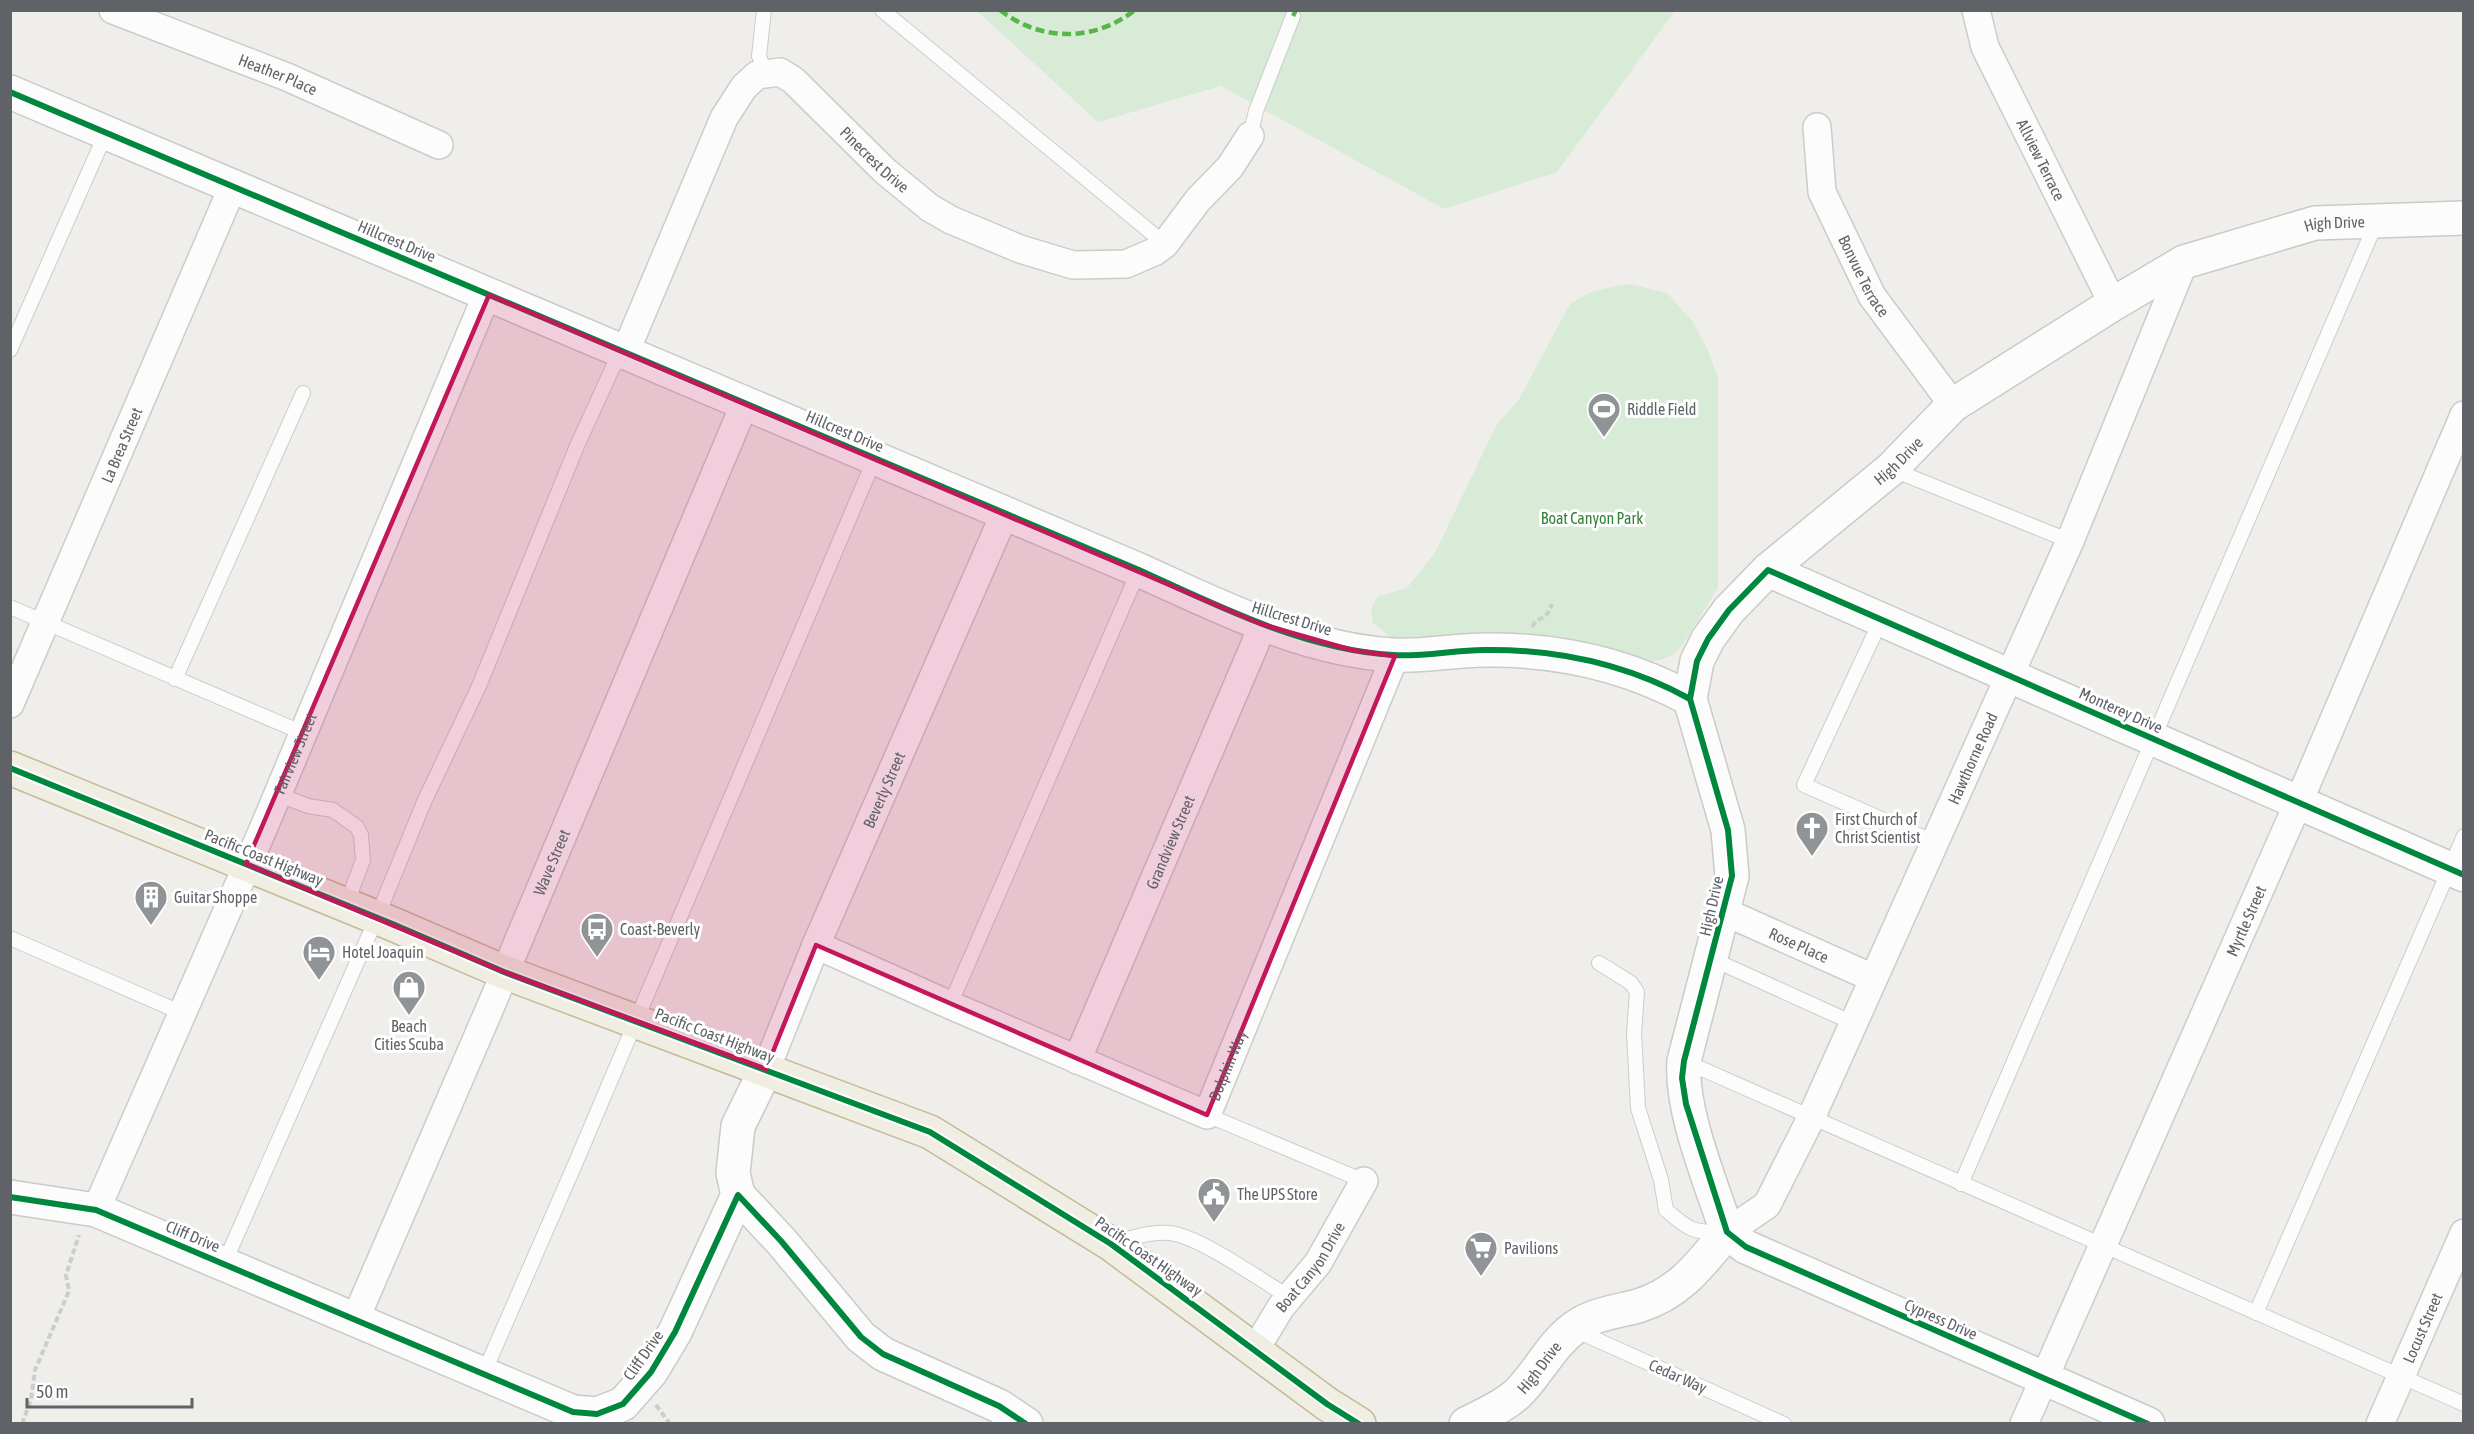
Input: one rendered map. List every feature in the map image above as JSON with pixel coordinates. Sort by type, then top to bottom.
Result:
[{"type":"highway","name":"Pacific Coast Highway","points":[[10,768],[377,917],[504,972],[636,1019],[930,1132],[1111,1244],[1327,1404],[1359,1424]]},
{"type":"street","name":"Heather Place","points":[[113,10],[297,82],[439,145]]},
{"type":"street","name":"Allview Terrace","points":[[1976,10],[1985,48],[2113,304]]},
{"type":"street","name":"Pinecrest Drive","points":[[765,73],[780,72],[798,84],[885,171],[917,198],[951,220],[1020,249],[1073,265],[1126,264],[1141,259],[1165,244],[1198,200],[1230,167],[1250,136]]},
{"type":"street","points":[[625,353],[724,118],[744,87],[757,75],[765,73]]},
{"type":"street","name":"Hillcrest Drive","points":[[10,92],[1005,513],[1261,624],[1352,650],[1395,656],[1483,650],[1536,651],[1577,657],[1617,668],[1666,686],[1690,699]]},
{"type":"street","name":"Bonvue Terrace","points":[[1817,127],[1822,192],[1872,296],[1953,405]]},
{"type":"street","name":"La Brea Street","points":[[10,704],[232,186]]},
{"type":"street","name":"High Drive","points":[[1466,1424],[1497,1408],[1517,1394],[1546,1357],[1573,1329],[1594,1316],[1639,1305],[1666,1295],[1687,1280],[1727,1232],[1686,1104],[1682,1078],[1684,1061],[1725,912],[1732,876],[1731,850],[1708,757],[1690,699],[1697,661],[1708,639],[1729,610],[1768,570],[1891,469],[1953,405],[2184,262],[2315,223],[2463,218]]},
{"type":"street","name":"Hawthorne Road","points":[[1727,1232],[1767,1205],[1811,1118],[2070,541],[2184,262]]},
{"type":"street","name":"Fairview Street","points":[[87,1223],[182,1013],[277,794],[480,311],[489,295]]},
{"type":"street","name":"Wave Street","points":[[355,1320],[745,403]]},
{"type":"street","name":"Myrtle Street","points":[[2024,1424],[2298,803],[2463,414]]},
{"type":"street","name":"Beverly Street","points":[[766,1069],[816,945],[1005,513]]},
{"type":"street","name":"Monterey Drive","points":[[1768,570],[2456,872]]},
{"type":"street","name":"Grandview Street","points":[[1077,1060],[1255,644],[1261,624]]},
{"type":"street","name":"Dolphin Way","points":[[816,945],[1207,1115],[1395,656]]},
{"type":"street","name":"Rose Place","points":[[1725,912],[1873,978]]},
{"type":"street","points":[[766,1069],[738,1126],[733,1173],[738,1195],[781,1241],[861,1337],[883,1354],[999,1406],[1026,1424]]},
{"type":"street","name":"Boat Canyon Drive","points":[[1255,1350],[1289,1298],[1318,1263],[1364,1181]]},
{"type":"street","name":"Cliff Drive","points":[[10,1197],[87,1223],[224,1264],[573,1412],[597,1414],[623,1404],[651,1372],[675,1332],[738,1195]]},
{"type":"street","name":"Cypress Drive","points":[[1727,1232],[1746,1247],[2148,1424]]},
{"type":"street","name":"Locust Street","points":[[2380,1424],[2463,1233]]},
{"type":"lane","points":[[764,10],[759,56],[765,73]]},
{"type":"lane","points":[[882,10],[1165,244]]},
{"type":"lane","points":[[1250,136],[1256,111],[1293,16]]},
{"type":"lane","points":[[10,350],[106,133]]},
{"type":"lane","points":[[1961,1184],[2376,221]]},
{"type":"lane","points":[[224,1264],[377,917],[424,802],[478,686],[582,436],[613,367],[625,353]]},
{"type":"lane","points":[[175,679],[303,393]]},
{"type":"lane","points":[[483,1375],[875,458]]},
{"type":"lane","points":[[1891,469],[2070,541]]},
{"type":"lane","points":[[950,1005],[1139,570]]},
{"type":"lane","points":[[10,607],[303,733]]},
{"type":"lane","points":[[1881,620],[1804,785],[1934,842]]},
{"type":"lane","points":[[277,794],[308,806],[333,810],[357,827],[361,835],[363,860],[346,905]]},
{"type":"lane","points":[[2256,1313],[2456,872],[2463,836]]},
{"type":"lane","points":[[10,938],[182,1013]]},
{"type":"lane","points":[[1712,959],[1853,1023]]},
{"type":"lane","points":[[1599,963],[1631,982],[1637,992],[1634,1034],[1638,1108],[1661,1180],[1666,1210],[1683,1225],[1699,1233],[1727,1232]]},
{"type":"lane","points":[[1684,1061],[2463,1404]]},
{"type":"lane","points":[[1207,1115],[1364,1181]]},
{"type":"lane","points":[[1111,1244],[1155,1233],[1172,1233],[1198,1242],[1289,1298]]},
{"type":"lane","name":"Cedar Way","points":[[1573,1329],[1784,1424]]},
{"type":"path","points":[[22,1424],[31,1399],[35,1370],[69,1291],[66,1275],[87,1223]]},
{"type":"highlighted area","points":[[489,295],[1261,624],[1352,650],[1395,656],[1207,1115],[816,945],[766,1069],[504,972],[246,864]]},
{"type":"green space","points":[[977,11],[1675,11],[1557,172],[1444,209],[1221,86],[1098,122]]},
{"type":"green space","name":"Boat Canyon Park","points":[[1629,284],[1667,293],[1692,321],[1707,348],[1718,378],[1718,588],[1682,646],[1673,655],[1661,660],[1650,661],[1612,651],[1468,635],[1392,638],[1373,623],[1371,609],[1378,596],[1407,588],[1435,553],[1497,424],[1518,401],[1570,304],[1593,291]]},
{"type":"marked path","points":[[1000,10],[1033,28],[1068,34],[1102,28],[1135,10]]},
{"type":"marked path","points":[[1293,16],[1296,10]]},
{"type":"cycle path","points":[[10,92],[1263,624],[1327,645],[1393,655],[1511,650],[1564,656],[1641,676],[1690,699]]},
{"type":"cycle path","points":[[2148,1424],[1746,1247],[1727,1232],[1686,1104],[1682,1078],[1684,1061],[1732,876],[1728,830],[1690,699],[1697,661],[1708,639],[1729,610],[1768,570],[2464,875]]},
{"type":"cycle path","points":[[10,768],[395,925],[504,972],[930,1132],[1111,1244],[1327,1404],[1359,1424]]},
{"type":"cycle path","points":[[10,1197],[96,1210],[573,1412],[597,1414],[623,1404],[651,1372],[675,1332],[738,1195],[781,1241],[861,1337],[883,1354],[999,1406],[1026,1424]]},
{"type":"place","name":"Riddle Field","points":[[1604,438]]},
{"type":"place","name":"First Church of Christ Scientist","points":[[1812,857]]},
{"type":"place","name":"Guitar Shoppe","points":[[151,926]]},
{"type":"place","name":"Coast-Beverly","points":[[597,958]]},
{"type":"place","name":"Hotel Joaquin","points":[[319,981]]},
{"type":"place","name":"Beach Cities Scuba","points":[[409,1016]]},
{"type":"place","name":"The UPS Store","points":[[1214,1223]]},
{"type":"place","name":"Pavilions","points":[[1481,1277]]}]
